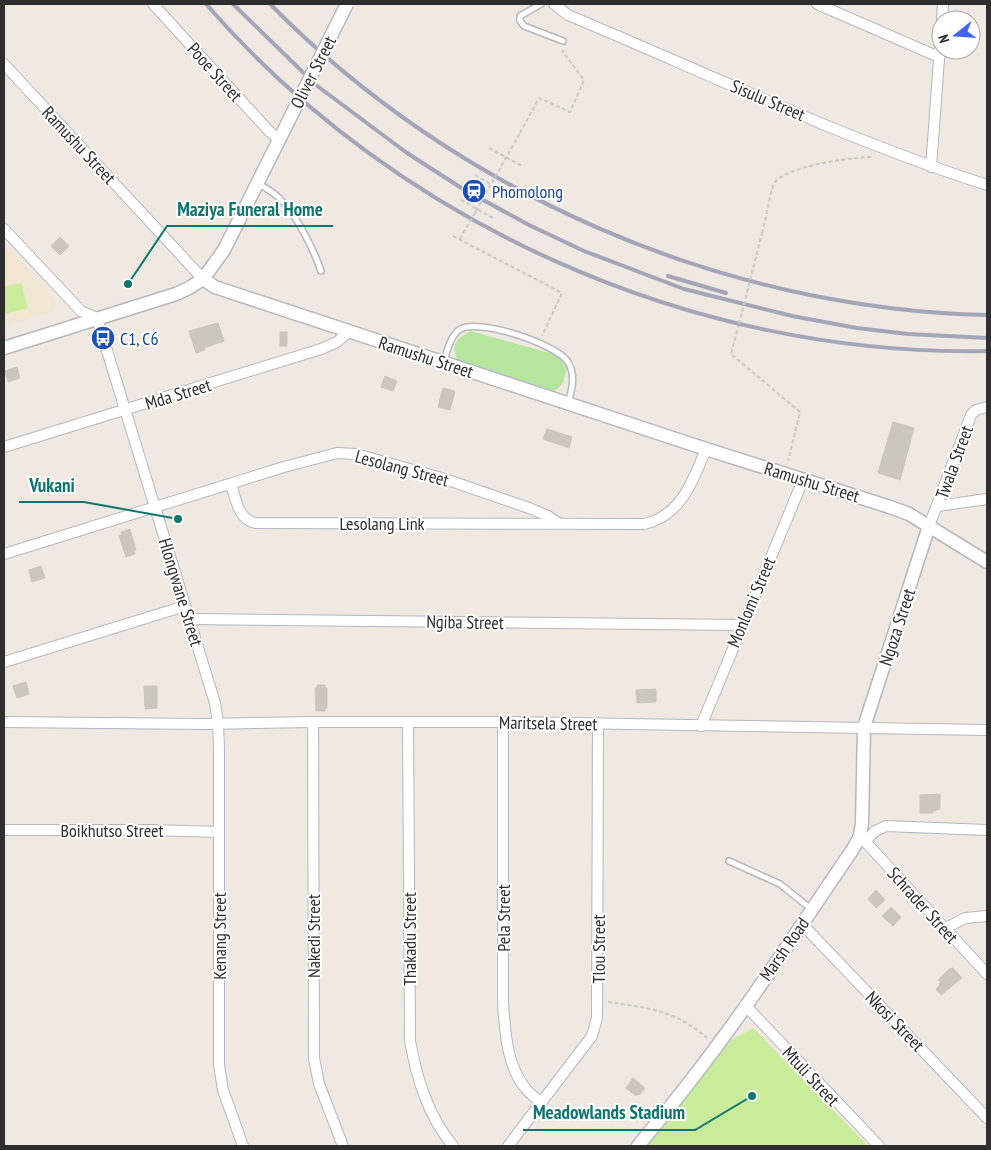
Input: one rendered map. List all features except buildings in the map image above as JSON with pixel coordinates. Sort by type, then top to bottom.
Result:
[{"type":"street","name":"Pooe Street","points":[[153,4],[278,139]]},
{"type":"street","name":"Oliver Street","points":[[203,279],[224,250],[347,4]]},
{"type":"street","name":"Sisulu Street","points":[[554,4],[568,15],[786,109],[931,167],[987,185]]},
{"type":"street","points":[[817,4],[931,53]]},
{"type":"street","points":[[931,167],[940,60]]},
{"type":"street","name":"Ramushu Street","points":[[4,64],[203,279],[215,288],[803,480],[890,506],[909,514],[987,562]]},
{"type":"street","points":[[4,229],[81,311],[97,318]]},
{"type":"street","points":[[4,348],[176,294],[203,279]]},
{"type":"street","name":"Hlongwane Street","points":[[97,318],[215,704],[218,723]]},
{"type":"street","name":"Mda Street","points":[[4,447],[321,349],[337,342],[348,332]]},
{"type":"street","name":"Twala Street","points":[[929,526],[971,415],[976,410],[987,407]]},
{"type":"street","name":"Lesolang Street","points":[[4,554],[284,467],[334,454],[356,454],[445,479],[548,516],[558,523],[644,524],[659,520],[673,510],[681,501],[706,448]]},
{"type":"street","name":"Monlomi Street","points":[[701,726],[741,625],[803,480]]},
{"type":"street","name":"Lesolang Link","points":[[231,484],[243,516],[250,522],[255,523],[558,523]]},
{"type":"street","points":[[938,506],[987,498]]},
{"type":"street","name":"Ngoza Street","points":[[864,728],[929,526]]},
{"type":"street","points":[[4,662],[185,606]]},
{"type":"street","name":"Ngiba Street","points":[[189,619],[741,625]]},
{"type":"street","name":"Maritsela Street","points":[[4,722],[503,722],[987,730]]},
{"type":"street","name":"Nakedi Street","points":[[313,722],[314,1058],[319,1084],[343,1146]]},
{"type":"street","name":"Thakadu Street","points":[[408,722],[410,1040],[416,1071],[430,1109],[437,1124],[453,1146]]},
{"type":"street","name":"Pela Street","points":[[503,722],[504,1028],[518,1076],[526,1090],[540,1102]]},
{"type":"street","name":"Kenang Street","points":[[218,723],[220,1065],[223,1090],[243,1146]]},
{"type":"street","name":"Tlou Street","points":[[508,1146],[592,1036],[597,1018],[598,723]]},
{"type":"street","name":"Marsh Road","points":[[638,1146],[689,1084],[802,924],[852,849],[862,839],[864,728]]},
{"type":"street","points":[[862,839],[886,826],[987,830]]},
{"type":"street","name":"Boikhutso Street","points":[[4,830],[219,832]]},
{"type":"street","name":"Schrader Street","points":[[862,839],[987,974]]},
{"type":"street","points":[[944,929],[965,918],[987,916]]},
{"type":"street","name":"Nkosi Street","points":[[802,924],[987,1118]]},
{"type":"street","name":"Mtuli Street","points":[[745,1005],[879,1146]]},
{"type":"lane","points":[[541,4],[520,16],[520,22],[524,26],[563,41]]},
{"type":"lane","points":[[257,183],[274,193],[288,208],[313,250],[321,271]]},
{"type":"lane","points":[[443,362],[454,335],[465,327],[486,327],[539,342],[562,355],[568,362],[572,372],[568,404]]},
{"type":"lane","points":[[729,861],[780,884],[811,910]]},
{"type":"path","points":[[460,239],[539,98],[570,112],[584,80],[563,52],[563,41]]},
{"type":"path","points":[[489,148],[522,166]]},
{"type":"path","points":[[784,473],[800,412],[731,354],[775,182],[790,171],[858,157],[876,157]]},
{"type":"path","points":[[475,175],[506,193]]},
{"type":"path","points":[[461,200],[493,218]]},
{"type":"path","points":[[453,236],[562,293],[539,342]]},
{"type":"path","points":[[598,1001],[657,1010],[670,1014],[699,1030],[716,1046]]},
{"type":"shaded area","points":[[4,244],[56,300],[54,311],[4,327]]},
{"type":"green space","points":[[21,283],[28,308],[4,314],[4,287]]},
{"type":"green space","points":[[470,331],[557,355],[567,368],[563,383],[555,391],[457,360],[454,348],[458,339]]},
{"type":"green space","points":[[753,1028],[868,1146],[647,1146],[722,1045]]},
{"type":"railway","points":[[206,4],[283,83],[368,152],[460,212],[559,263],[662,302],[768,330],[877,347],[987,351]]},
{"type":"railway","points":[[233,4],[316,85],[407,153],[463,189],[529,225],[584,251],[684,289],[792,316],[857,328],[908,334],[987,338]]},
{"type":"railway","points":[[270,4],[343,71],[423,131],[508,184],[598,228],[692,264],[789,290],[887,308],[987,315]]},
{"type":"railway","points":[[668,276],[726,293]]},
{"type":"place","name":"Phomolong","points":[[474,191]]},
{"type":"place","name":"Maziya Funeral Home","points":[[128,284]]},
{"type":"place","name":"C1, C6","points":[[103,338]]},
{"type":"place","name":"Vukani","points":[[178,519]]},
{"type":"place","name":"Meadowlands Stadium","points":[[752,1096]]}]
